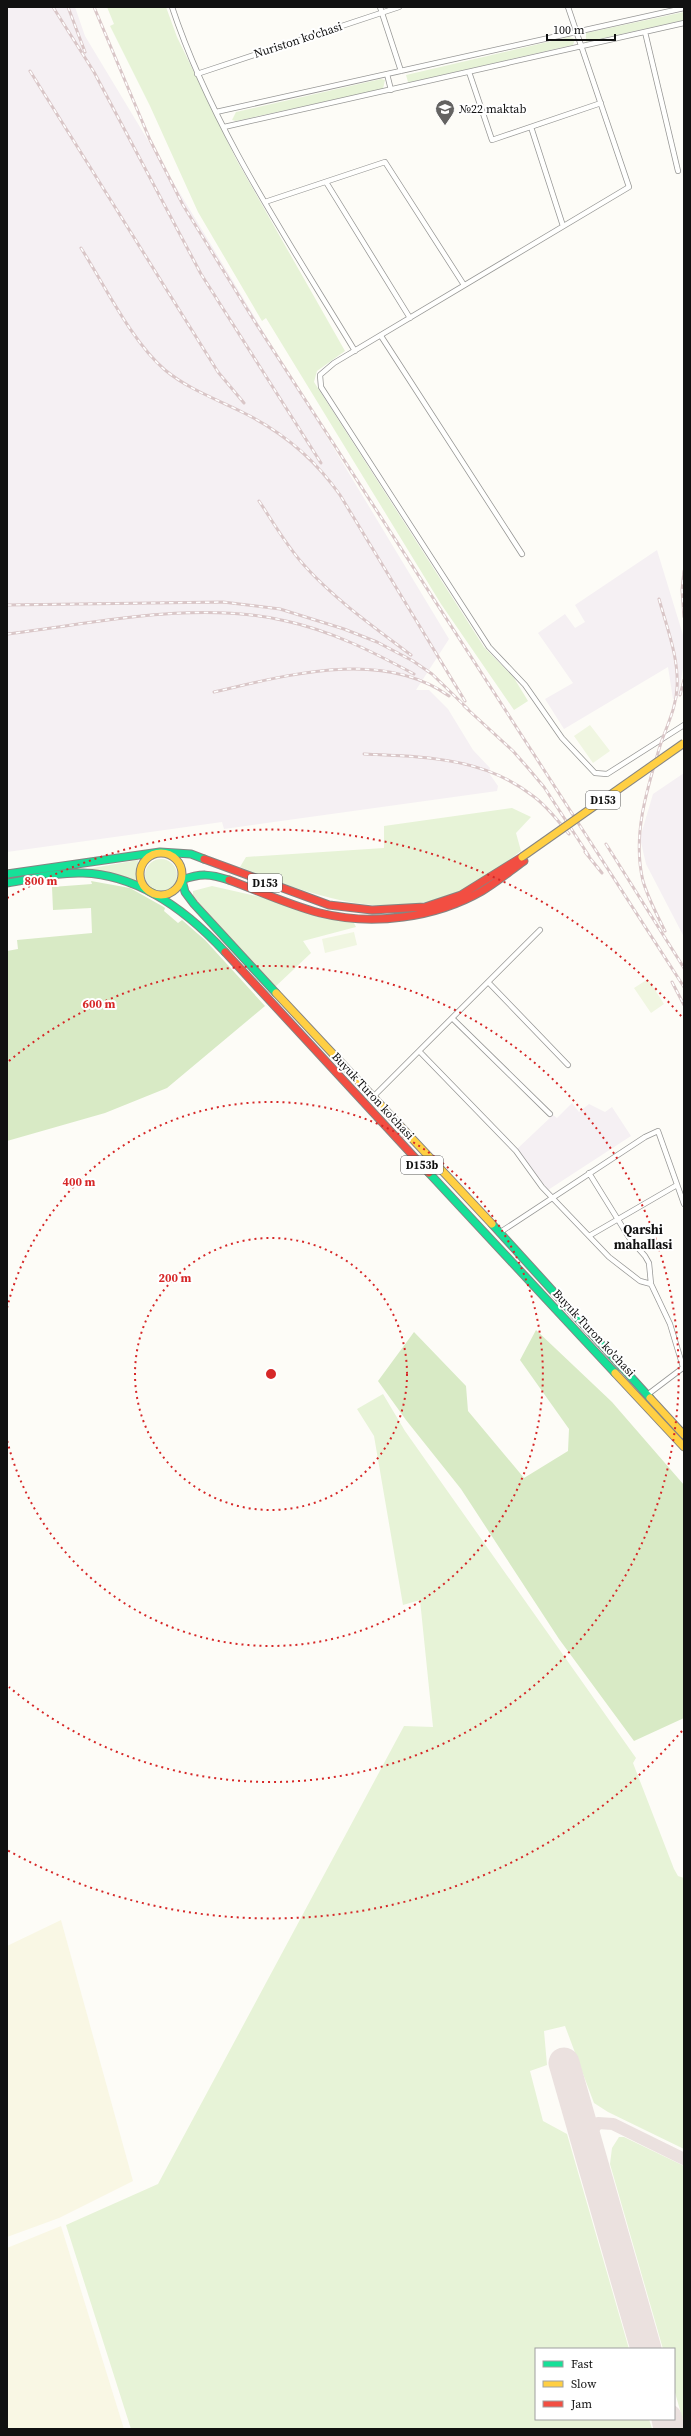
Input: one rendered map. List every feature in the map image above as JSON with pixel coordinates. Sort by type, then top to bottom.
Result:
[{"type":"main road","name":"D153","points":[[7,883],[83,873],[125,882],[152,893],[164,895],[176,890],[182,880],[198,874],[213,875],[323,914],[359,918],[387,918],[436,910],[481,891],[684,743]]},
{"type":"main road","name":"D153","points":[[7,874],[160,852],[191,854],[329,905],[372,910],[404,909],[442,902],[481,884],[523,859],[684,749]]},
{"type":"main road","points":[[152,893],[142,884],[140,870],[147,857],[160,852],[173,856],[182,866],[182,880]]},
{"type":"main road","name":"Buyuk Turon ko'chasi","points":[[182,880],[186,892],[194,904],[499,1234],[559,1296],[684,1435]]},
{"type":"main road","name":"Buyuk Turon ko'chasi","points":[[152,893],[176,906],[211,937],[684,1447]]},
{"type":"street","points":[[172,7],[197,74],[224,128],[265,202],[354,351]]},
{"type":"street","points":[[380,7],[401,70]]},
{"type":"street","name":"Nuriston ko'chasi","points":[[197,74],[399,7]]},
{"type":"street","points":[[568,7],[629,187],[354,351],[320,375],[321,386],[490,647],[525,685],[562,738],[595,773],[608,774],[684,725]]},
{"type":"street","points":[[216,112],[684,8]]},
{"type":"street","points":[[224,128],[684,23]]},
{"type":"street","points":[[646,32],[678,171]]},
{"type":"street","points":[[469,72],[492,140],[600,103]]},
{"type":"street","points":[[388,74],[392,90]]},
{"type":"street","points":[[531,127],[563,226]]},
{"type":"street","points":[[265,202],[385,162],[464,285]]},
{"type":"street","points":[[326,182],[410,318]]},
{"type":"street","points":[[381,336],[522,554]]},
{"type":"street","points":[[373,1097],[420,1052],[540,930]]},
{"type":"street","points":[[489,983],[568,1065]]},
{"type":"street","points":[[452,1018],[550,1114]]},
{"type":"street","points":[[420,1052],[516,1152],[542,1187],[609,1257],[640,1281],[651,1284]]},
{"type":"street","points":[[499,1234],[589,1173],[658,1131],[684,1204]]},
{"type":"street","points":[[589,1173],[630,1239],[645,1256],[649,1263],[651,1284],[670,1324],[683,1367],[647,1395]]},
{"type":"street","points":[[589,1236],[677,1185]]},
{"type":"shaded area","points":[[7,7],[75,7],[85,36],[449,639],[416,690],[429,690],[448,709],[473,750],[490,768],[489,773],[498,786],[497,791],[224,829],[222,822],[7,852]]},
{"type":"shaded area","points":[[657,550],[683,635],[684,662],[678,698],[673,699],[668,667],[564,729],[545,699],[573,683],[538,633],[565,614],[575,628],[585,622],[575,605]]},
{"type":"shaded area","points":[[684,773],[684,937],[646,864],[640,838],[653,794]]},
{"type":"shaded area","points":[[572,1103],[579,1112],[589,1104],[605,1112],[612,1107],[631,1136],[548,1190],[517,1149],[553,1115],[557,1118]]},
{"type":"shaded area","points":[[61,1920],[133,2181],[59,2218],[7,2237],[7,1946]]},
{"type":"shaded area","points":[[61,2226],[124,2429],[7,2429],[7,2248]]},
{"type":"green space","points":[[107,7],[166,7],[177,37],[236,159],[345,351],[317,371],[314,382],[484,647],[514,678],[528,701],[514,710],[441,604],[266,318],[262,321],[198,212],[150,106],[110,26],[114,24]]},
{"type":"green space","points":[[684,12],[684,20],[586,42],[586,33]]},
{"type":"green space","points":[[569,37],[575,39],[573,45],[411,82],[408,82],[406,75]]},
{"type":"green space","points":[[381,79],[385,80],[383,89],[236,121],[232,120],[236,112]]},
{"type":"green space","points":[[590,725],[610,751],[593,763],[574,736]]},
{"type":"green space","points":[[512,808],[531,817],[516,833],[521,851],[491,874],[472,886],[442,898],[413,904],[384,905],[355,903],[326,897],[297,888],[240,867],[246,857],[384,848],[384,826]]},
{"type":"green space","points":[[158,859],[164,859],[173,863],[177,875],[173,887],[164,891],[158,891],[149,887],[145,878],[145,872],[149,863]]},
{"type":"green space","points":[[138,860],[137,882],[122,876],[87,869]]},
{"type":"green space","points":[[91,881],[130,888],[165,908],[164,911],[178,923],[182,920],[205,940],[265,1006],[167,1088],[105,1113],[7,1141],[7,951],[18,949],[17,940],[92,933],[91,908],[53,910],[52,887],[92,884]]},
{"type":"green space","points":[[212,886],[261,897],[318,917],[353,921],[356,927],[303,941],[311,953],[275,987],[193,896],[193,891]]},
{"type":"green space","points":[[354,932],[357,945],[325,953],[322,939]]},
{"type":"green space","points":[[648,979],[664,1004],[651,1013],[634,988]]},
{"type":"green space","points":[[536,1330],[612,1402],[684,1485],[684,1718],[634,1741],[559,1639],[461,1489],[406,1420],[378,1381],[414,1332],[466,1386],[468,1411],[524,1478],[568,1451],[569,1429],[520,1360]]},
{"type":"green space","points":[[383,1394],[405,1431],[636,1758],[633,1763],[674,1869],[678,1876],[684,1878],[684,2149],[608,2112],[594,2103],[565,2026],[544,2031],[547,2065],[530,2071],[543,2121],[567,2134],[629,2348],[535,2348],[535,2420],[649,2420],[652,2429],[131,2429],[66,2225],[158,2184],[404,1726],[433,1727],[420,1600],[403,1605],[374,1436],[357,1409]]},
{"type":"green space","points":[[619,2137],[624,2137],[684,2166],[684,2424],[675,2392],[675,2348],[663,2348],[610,2164],[612,2148]]},
{"type":"taxiway","points":[[588,2145],[591,2132],[598,2123],[613,2124],[684,2159]]},
{"type":"runway","points":[[564,2063],[646,2348]]},
{"type":"runway","points":[[667,2420],[669,2429]]},
{"type":"railway","points":[[53,7],[94,72],[201,274],[321,463]]},
{"type":"railway","points":[[68,7],[85,52]]},
{"type":"railway","points":[[94,7],[150,140],[183,205],[255,322],[684,987]]},
{"type":"railway","points":[[30,71],[218,372],[244,403]]},
{"type":"railway","points":[[81,248],[130,329],[141,344],[165,370],[183,383],[271,428],[297,447],[319,469],[340,495],[465,701]]},
{"type":"railway","points":[[259,501],[291,549],[315,577],[355,612],[411,655]]},
{"type":"railway","points":[[684,571],[682,590],[684,617]]},
{"type":"railway","points":[[659,599],[674,654],[677,688],[673,711],[650,779],[642,813],[639,847],[643,881],[650,900],[665,931]]},
{"type":"railway","points":[[7,605],[223,602],[280,609],[344,629],[377,642],[413,661],[432,674],[468,709]]},
{"type":"railway","points":[[7,634],[111,620],[182,613],[252,615],[286,621],[320,630],[368,650],[414,674]]},
{"type":"railway","points":[[214,692],[303,673],[365,669],[394,673],[423,681],[449,696]]},
{"type":"railway","points":[[680,695],[684,680]]},
{"type":"railway","points":[[464,706],[513,751],[544,787],[589,856]]},
{"type":"railway","points":[[364,754],[431,758],[474,766],[494,773],[514,783],[543,804],[569,834]]},
{"type":"railway","points":[[606,844],[684,968]]},
{"type":"railway","points":[[585,852],[602,873]]},
{"type":"railway","points":[[672,982],[684,1005]]},
{"type":"traffic: fast","points":[[7,874],[160,852],[191,854],[204,859]]},
{"type":"traffic: fast","points":[[7,883],[73,873],[104,875],[124,881],[143,888],[162,898],[195,923],[225,952]]},
{"type":"traffic: fast","points":[[229,880],[206,875],[195,876],[182,880],[185,892],[194,904],[276,993]]},
{"type":"traffic: fast","points":[[429,1173],[615,1373]]},
{"type":"traffic: fast","points":[[492,1224],[650,1398]]},
{"type":"traffic: slow","points":[[522,857],[684,743]]},
{"type":"traffic: slow","points":[[157,853],[165,853],[173,856],[179,862],[182,874],[179,886],[173,892],[165,895],[157,895],[149,892],[143,886],[140,878],[140,870],[143,862],[149,856],[157,853]]},
{"type":"traffic: slow","points":[[276,993],[492,1224]]},
{"type":"traffic: slow","points":[[615,1373],[684,1447]]},
{"type":"traffic: slow","points":[[650,1398],[684,1435]]},
{"type":"traffic: jam","points":[[204,859],[329,905],[372,910],[425,907],[461,895],[522,857]]},
{"type":"traffic: jam","points":[[229,880],[308,910],[340,917],[382,919],[424,913],[444,908],[464,900],[488,888],[524,861]]},
{"type":"traffic: jam","points":[[225,952],[429,1173]]},
{"type":"place","name":"№22 maktab","points":[[445,126]]},
{"type":"district","name":"Qarshi mahallasi","points":[[643,1236]]}]
